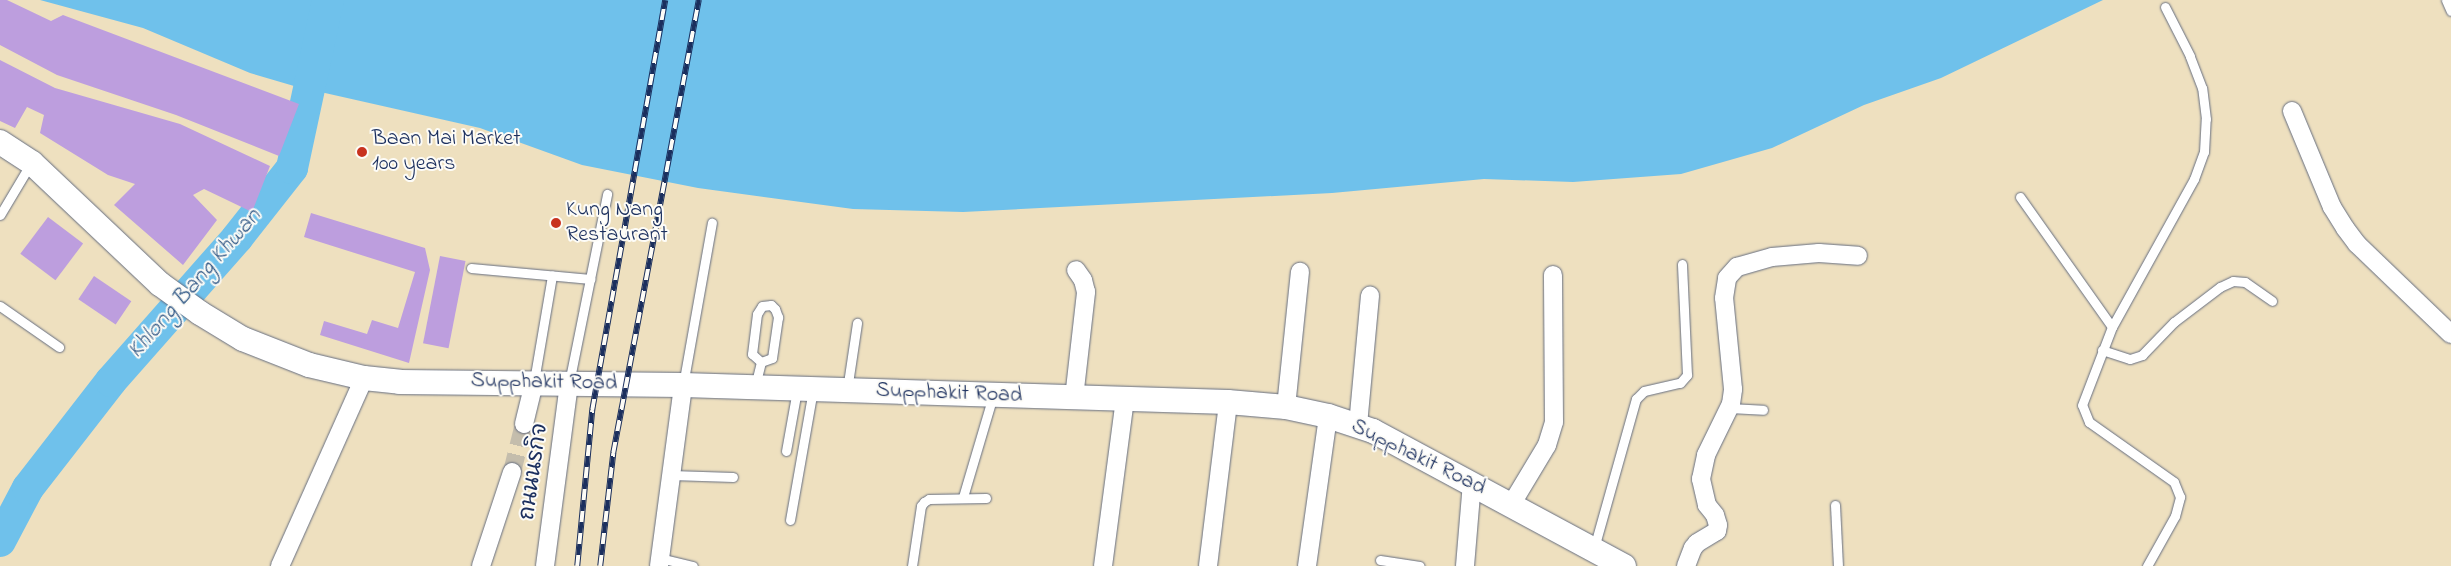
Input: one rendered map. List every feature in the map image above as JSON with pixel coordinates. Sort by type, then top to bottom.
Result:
[{"type":"main road","name":"Supphakit Road","points":[[0,142],[32,163],[160,284],[200,314],[243,338],[308,365],[364,378],[400,382],[683,385],[1228,402],[1286,407],[1358,425],[1472,483],[1624,566]]},
{"type":"street","points":[[2292,111],[2332,207],[2345,228],[2357,244],[2451,334]]},
{"type":"street","points":[[1686,566],[1692,548],[1717,531],[1718,525],[1715,515],[1707,505],[1701,479],[1706,455],[1729,408],[1733,388],[1724,298],[1726,278],[1737,267],[1772,257],[1819,253],[1858,256]]},
{"type":"street","points":[[1074,398],[1086,292],[1083,280],[1076,270]]},
{"type":"street","points":[[1286,407],[1300,272]]},
{"type":"street","points":[[1511,505],[1547,445],[1554,422],[1552,275]]},
{"type":"street","points":[[1358,425],[1370,296]]},
{"type":"street","points":[[280,566],[364,378]]},
{"type":"street","points":[[524,424],[534,383]]},
{"type":"street","name":"ถนนนรกิจ","points":[[545,566],[569,384]]},
{"type":"street","points":[[659,562],[683,385]]},
{"type":"street","points":[[1103,566],[1125,400]]},
{"type":"street","points":[[1208,566],[1228,402]]},
{"type":"street","points":[[1307,566],[1328,416]]},
{"type":"street","points":[[481,566],[512,472]]},
{"type":"street","points":[[1465,566],[1472,483]]},
{"type":"lane","points":[[2446,0],[2451,11]]},
{"type":"lane","points":[[2147,566],[2175,516],[2180,497],[2174,482],[2089,422],[2082,405],[2112,327],[2194,179],[2204,152],[2206,119],[2202,88],[2190,56],[2165,7]]},
{"type":"lane","points":[[0,215],[32,163]]},
{"type":"lane","points":[[569,384],[607,194]]},
{"type":"lane","points":[[2020,197],[2112,327]]},
{"type":"lane","points":[[683,385],[712,223]]},
{"type":"lane","points":[[1594,548],[1636,399],[1644,391],[1680,383],[1687,375],[1682,264]]},
{"type":"lane","points":[[471,268],[590,279]]},
{"type":"lane","points":[[534,383],[552,276]]},
{"type":"lane","points":[[2102,350],[2130,360],[2142,355],[2174,322],[2220,287],[2233,281],[2245,282],[2272,300]]},
{"type":"lane","points":[[771,305],[778,317],[772,358],[761,362],[752,354],[757,314],[762,306],[771,305]]},
{"type":"lane","points":[[0,306],[59,347]]},
{"type":"lane","points":[[847,390],[857,323]]},
{"type":"lane","points":[[755,388],[761,362]]},
{"type":"lane","points":[[786,451],[805,389]]},
{"type":"lane","points":[[790,520],[805,389]]},
{"type":"lane","points":[[963,497],[993,395]]},
{"type":"lane","points":[[1729,408],[1763,410]]},
{"type":"lane","points":[[671,475],[733,477]]},
{"type":"lane","points":[[912,566],[921,506],[929,499],[986,498]]},
{"type":"lane","points":[[1835,505],[1838,566]]},
{"type":"lane","points":[[1380,560],[1420,566]]},
{"type":"lane","points":[[659,562],[693,566]]},
{"type":"water","points":[[40,0],[2103,0],[1941,78],[1864,105],[1772,148],[1681,174],[1573,182],[1484,179],[1332,193],[963,212],[853,209],[698,188],[582,165],[480,128],[294,86],[250,73],[143,28]]},
{"type":"building","points":[[0,0],[7,0],[51,21],[63,15],[299,104],[279,156],[176,115],[57,75],[0,45]]},
{"type":"building","points":[[0,60],[55,88],[180,124],[270,166],[252,212],[204,189],[193,195],[217,220],[183,265],[114,205],[135,184],[108,175],[40,133],[44,115],[27,107],[15,128],[0,121]]},
{"type":"building","points":[[311,213],[425,248],[430,270],[409,363],[320,335],[324,321],[367,334],[372,320],[398,328],[415,272],[304,237]]},
{"type":"building","points":[[48,217],[83,243],[55,280],[20,254]]},
{"type":"building","points":[[440,256],[466,261],[449,348],[423,343]]},
{"type":"building","points":[[94,276],[131,301],[116,324],[78,299]]},
{"type":"waterway","name":"Khlong Bang Khwan","points":[[0,541],[28,488],[111,381],[237,238],[292,168],[328,0]]},
{"type":"tunnel","points":[[512,472],[524,424]]},
{"type":"railway","points":[[577,566],[592,410],[665,0]]},
{"type":"railway","points":[[600,566],[613,453],[699,0]]},
{"type":"place","name":"Baan Mai Market 100 years","points":[[362,152]]},
{"type":"place","name":"Kung Nang Restaurant","points":[[556,223]]}]
